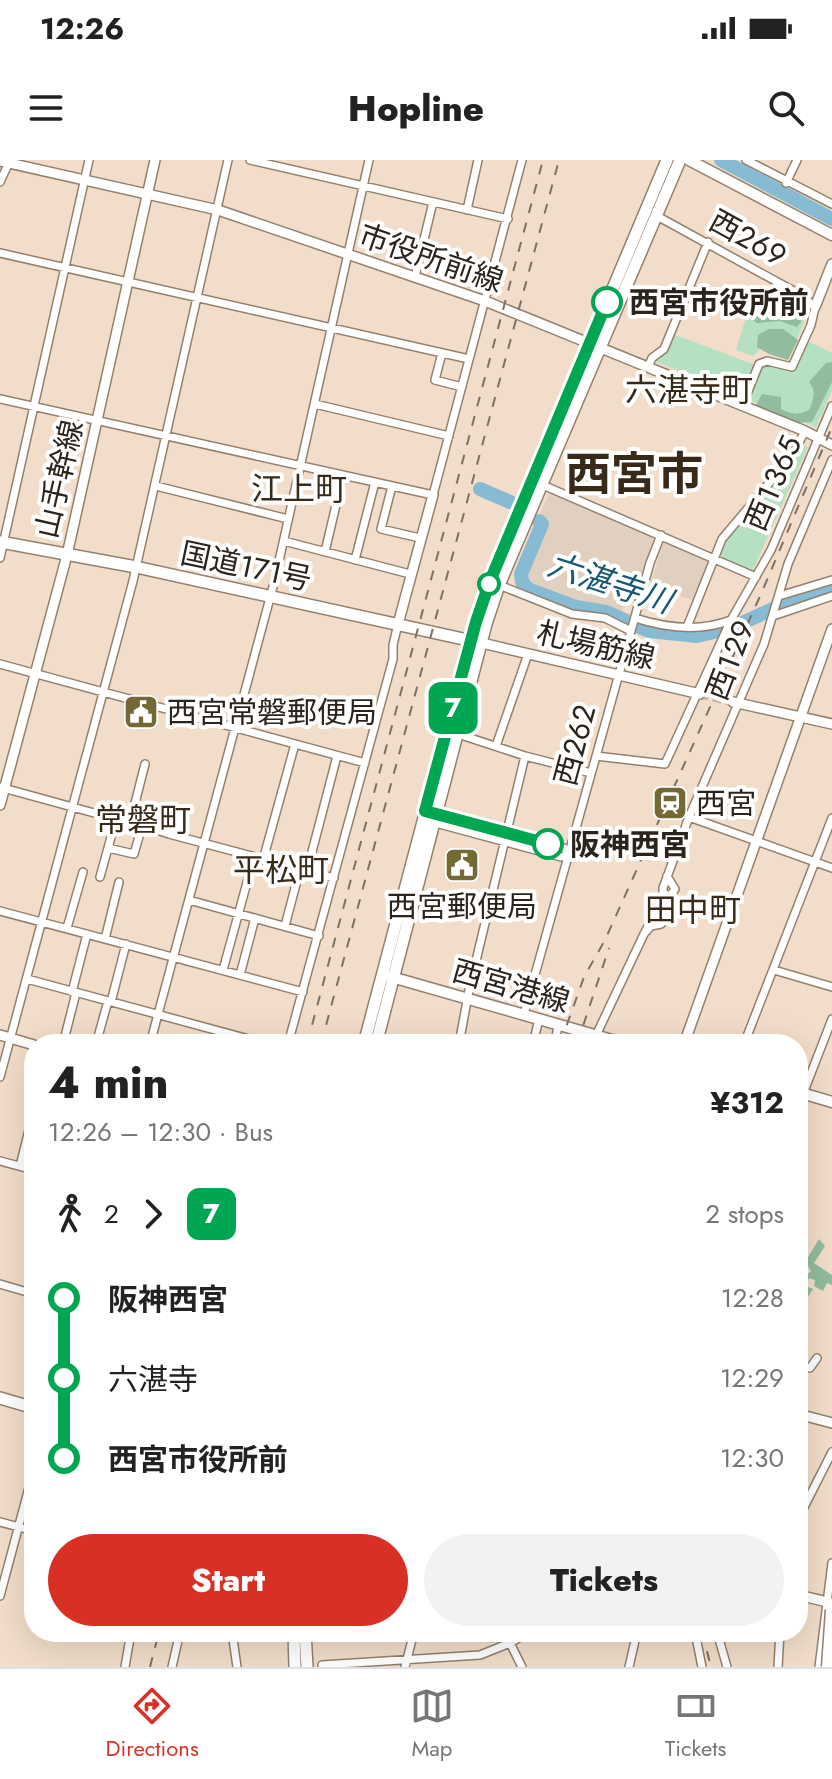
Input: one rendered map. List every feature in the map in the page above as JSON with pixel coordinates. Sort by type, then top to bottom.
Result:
[{"type":"highway","points":[[827,1667],[830,1605]]},
{"type":"main road","points":[[595,346],[667,160]]},
{"type":"main road","points":[[368,1034],[388,976],[490,581],[680,160]]},
{"type":"main road","points":[[689,160],[832,235]]},
{"type":"main road","points":[[430,817],[458,734],[476,642],[536,482]]},
{"type":"main road","name":"国道171号","points":[[2,542],[136,567],[476,642]]},
{"type":"main road","points":[[378,1034],[388,976]]},
{"type":"main road","name":"西宮港線","points":[[388,976],[524,1014],[580,1034]]},
{"type":"main road","points":[[808,1095],[832,1102]]},
{"type":"main road","points":[[0,1398],[24,1405]]},
{"type":"main road","points":[[827,1667],[832,1637]]},
{"type":"main road","points":[[294,1642],[295,1667]]},
{"type":"main road","points":[[306,1642],[307,1667]]},
{"type":"street","points":[[0,558],[89,160]]},
{"type":"street","name":"山手幹線","points":[[0,805],[2,787],[67,555],[155,160]]},
{"type":"street","points":[[0,1077],[5,1037],[27,979],[136,567],[228,160]]},
{"type":"street","points":[[250,160],[508,219]]},
{"type":"street","points":[[153,1034],[284,541],[369,160]]},
{"type":"street","points":[[467,210],[478,160]]},
{"type":"street","points":[[291,1034],[393,659],[393,645],[410,574],[522,160]]},
{"type":"street","points":[[746,160],[832,204]]},
{"type":"street","points":[[786,183],[797,160]]},
{"type":"street","points":[[0,182],[6,161]]},
{"type":"street","name":"市役所前線","points":[[6,161],[218,210],[485,301],[805,431],[832,445]]},
{"type":"street","points":[[415,277],[433,202]]},
{"type":"street","name":"西２６９","points":[[657,216],[801,295],[815,307],[832,264]]},
{"type":"street","points":[[648,367],[652,358],[664,349],[708,242]]},
{"type":"street","points":[[0,253],[469,359]]},
{"type":"street","points":[[742,406],[759,364],[767,361],[792,367],[811,325],[815,307]]},
{"type":"street","points":[[442,353],[435,380],[462,387]]},
{"type":"street","points":[[0,399],[433,495]]},
{"type":"street","points":[[315,404],[449,436]]},
{"type":"street","name":"西１３６５","points":[[596,756],[665,764],[722,637],[771,550],[832,406]]},
{"type":"street","points":[[687,627],[722,539],[792,456],[805,431]]},
{"type":"street","name":"西１２９","points":[[667,876],[774,614],[788,564],[832,460]]},
{"type":"street","points":[[325,552],[343,475]]},
{"type":"street","points":[[355,560],[375,482]]},
{"type":"street","points":[[536,482],[756,577]]},
{"type":"street","points":[[156,486],[288,519]]},
{"type":"street","points":[[392,486],[381,529],[420,538]]},
{"type":"street","name":"西２６２","points":[[524,1014],[650,563],[661,535]]},
{"type":"street","points":[[284,541],[410,574]]},
{"type":"street","points":[[778,599],[832,580]]},
{"type":"street","points":[[499,585],[572,614],[633,625],[687,627],[730,621]]},
{"type":"street","points":[[774,614],[832,596]]},
{"type":"street","points":[[688,1034],[832,629]]},
{"type":"street","name":"札場筋線","points":[[476,642],[698,694]]},
{"type":"street","points":[[496,746],[528,654]]},
{"type":"street","points":[[0,664],[365,763]]},
{"type":"street","points":[[736,702],[832,724]]},
{"type":"street","points":[[458,734],[591,773]]},
{"type":"street","points":[[263,860],[295,744]]},
{"type":"street","points":[[285,926],[337,756]]},
{"type":"street","points":[[461,1034],[525,756]]},
{"type":"street","points":[[131,819],[145,764]]},
{"type":"street","points":[[2,787],[124,821],[131,819],[142,826],[334,878]]},
{"type":"street","points":[[430,817],[507,837],[561,857],[569,854]]},
{"type":"street","points":[[689,817],[832,868]]},
{"type":"street","points":[[748,1034],[832,818]]},
{"type":"street","points":[[100,877],[116,819]]},
{"type":"street","points":[[108,848],[134,854],[142,826]]},
{"type":"street","points":[[223,970],[254,857]]},
{"type":"street","points":[[67,928],[83,872]]},
{"type":"street","points":[[105,939],[119,882]]},
{"type":"street","points":[[189,900],[319,936]]},
{"type":"street","points":[[0,911],[303,992]]},
{"type":"street","points":[[240,975],[255,918]]},
{"type":"street","points":[[65,1034],[87,934]]},
{"type":"street","points":[[597,1034],[644,934]]},
{"type":"street","points":[[99,1034],[126,944]]},
{"type":"street","points":[[774,970],[832,987]]},
{"type":"street","points":[[27,979],[229,1034]]},
{"type":"street","points":[[535,1034],[539,1019]]},
{"type":"street","points":[[808,1076],[832,1019]]},
{"type":"street","points":[[557,1034],[558,1025]]},
{"type":"street","points":[[20,1166],[24,1150]]},
{"type":"street","points":[[0,1161],[24,1167]]},
{"type":"street","points":[[0,1284],[24,1291]]},
{"type":"street","points":[[808,1368],[817,1358]]},
{"type":"street","points":[[808,1417],[832,1423]]},
{"type":"street","points":[[808,1499],[832,1452]]},
{"type":"street","points":[[0,1596],[24,1505]]},
{"type":"street","points":[[0,1522],[24,1528]]},
{"type":"street","points":[[819,1667],[830,1605],[832,1563]]},
{"type":"street","points":[[808,1598],[830,1605]]},
{"type":"street","points":[[125,1667],[129,1642]]},
{"type":"street","points":[[172,1667],[178,1642]]},
{"type":"street","points":[[233,1642],[237,1667]]},
{"type":"street","points":[[406,1664],[412,1642]]},
{"type":"street","points":[[629,1667],[635,1642]]},
{"type":"street","points":[[697,1642],[702,1667]]},
{"type":"street","points":[[720,1642],[727,1667]]},
{"type":"street","points":[[778,1667],[779,1642]]},
{"type":"street","points":[[322,1665],[406,1664],[480,1655],[510,1643],[522,1667]]},
{"type":"shaded area","points":[[549,493],[654,537],[638,588],[633,587],[620,615],[606,608],[580,604],[526,581],[543,534],[533,530]]},
{"type":"shaded area","points":[[668,543],[710,560],[696,601],[649,587],[663,544]]},
{"type":"green space","points":[[779,290],[797,300],[804,322],[788,359],[760,349],[753,356],[736,350],[752,298],[773,301]]},
{"type":"green space","points":[[770,295],[777,303],[780,303],[781,295],[794,302],[801,322],[797,327],[780,321],[757,323],[744,314],[748,299]]},
{"type":"green space","points":[[769,329],[783,329],[798,340],[788,360],[757,347],[758,335]]},
{"type":"green space","points":[[673,334],[755,365],[742,397],[655,361],[667,351]]},
{"type":"green space","points":[[807,341],[832,353],[832,391],[816,427],[748,400],[762,367],[769,364],[792,370]]},
{"type":"green space","points":[[832,362],[832,382],[812,422],[796,423],[755,407],[762,394],[781,397],[781,409],[789,412],[809,410],[814,392],[809,382],[826,363]]},
{"type":"green space","points":[[802,444],[808,447],[752,572],[720,558],[723,543]]},
{"type":"green space","points":[[819,1239],[825,1246],[814,1263],[832,1275],[832,1285],[827,1283],[823,1291],[814,1286],[815,1280],[809,1278],[808,1281],[811,1271],[808,1257]]},
{"type":"waterway","points":[[721,160],[832,219]]},
{"type":"waterway","points":[[480,489],[510,502]]},
{"type":"waterway","name":"六湛寺川","points":[[539,521],[542,524],[521,574],[522,582],[528,589],[576,607],[606,612],[649,631],[697,636],[731,628],[788,602],[832,587]]},
{"type":"tunnel","points":[[700,694],[733,702]]},
{"type":"railway","points":[[310,1034],[543,160]]},
{"type":"railway","points":[[324,1034],[559,160]]},
{"type":"railway","points":[[564,1034],[584,977],[605,940],[761,594],[832,427]]},
{"type":"railway","points":[[580,1034],[609,948]]},
{"type":"railway","points":[[150,1667],[156,1642]]},
{"type":"railway","points":[[705,1642],[711,1667]]},
{"type":"bus line","name":"7","points":[[548,844],[425,811],[490,581],[607,302]]},
{"type":"place","name":"西宮市役所前","points":[[607,302]]},
{"type":"place","name":"西宮常磐郵便局","points":[[141,712]]},
{"type":"place","name":"西宮","points":[[670,803]]},
{"type":"place","name":"阪神西宮","points":[[548,844]]},
{"type":"place","name":"西宮郵便局","points":[[462,865]]},
{"type":"district","name":"六湛寺町","points":[[689,390]]},
{"type":"district","name":"西宮市","points":[[634,474]]},
{"type":"district","name":"江上町","points":[[299,489]]},
{"type":"district","name":"常磐町","points":[[143,820]]},
{"type":"district","name":"平松町","points":[[281,870]]},
{"type":"district","name":"田中町","points":[[693,910]]}]
